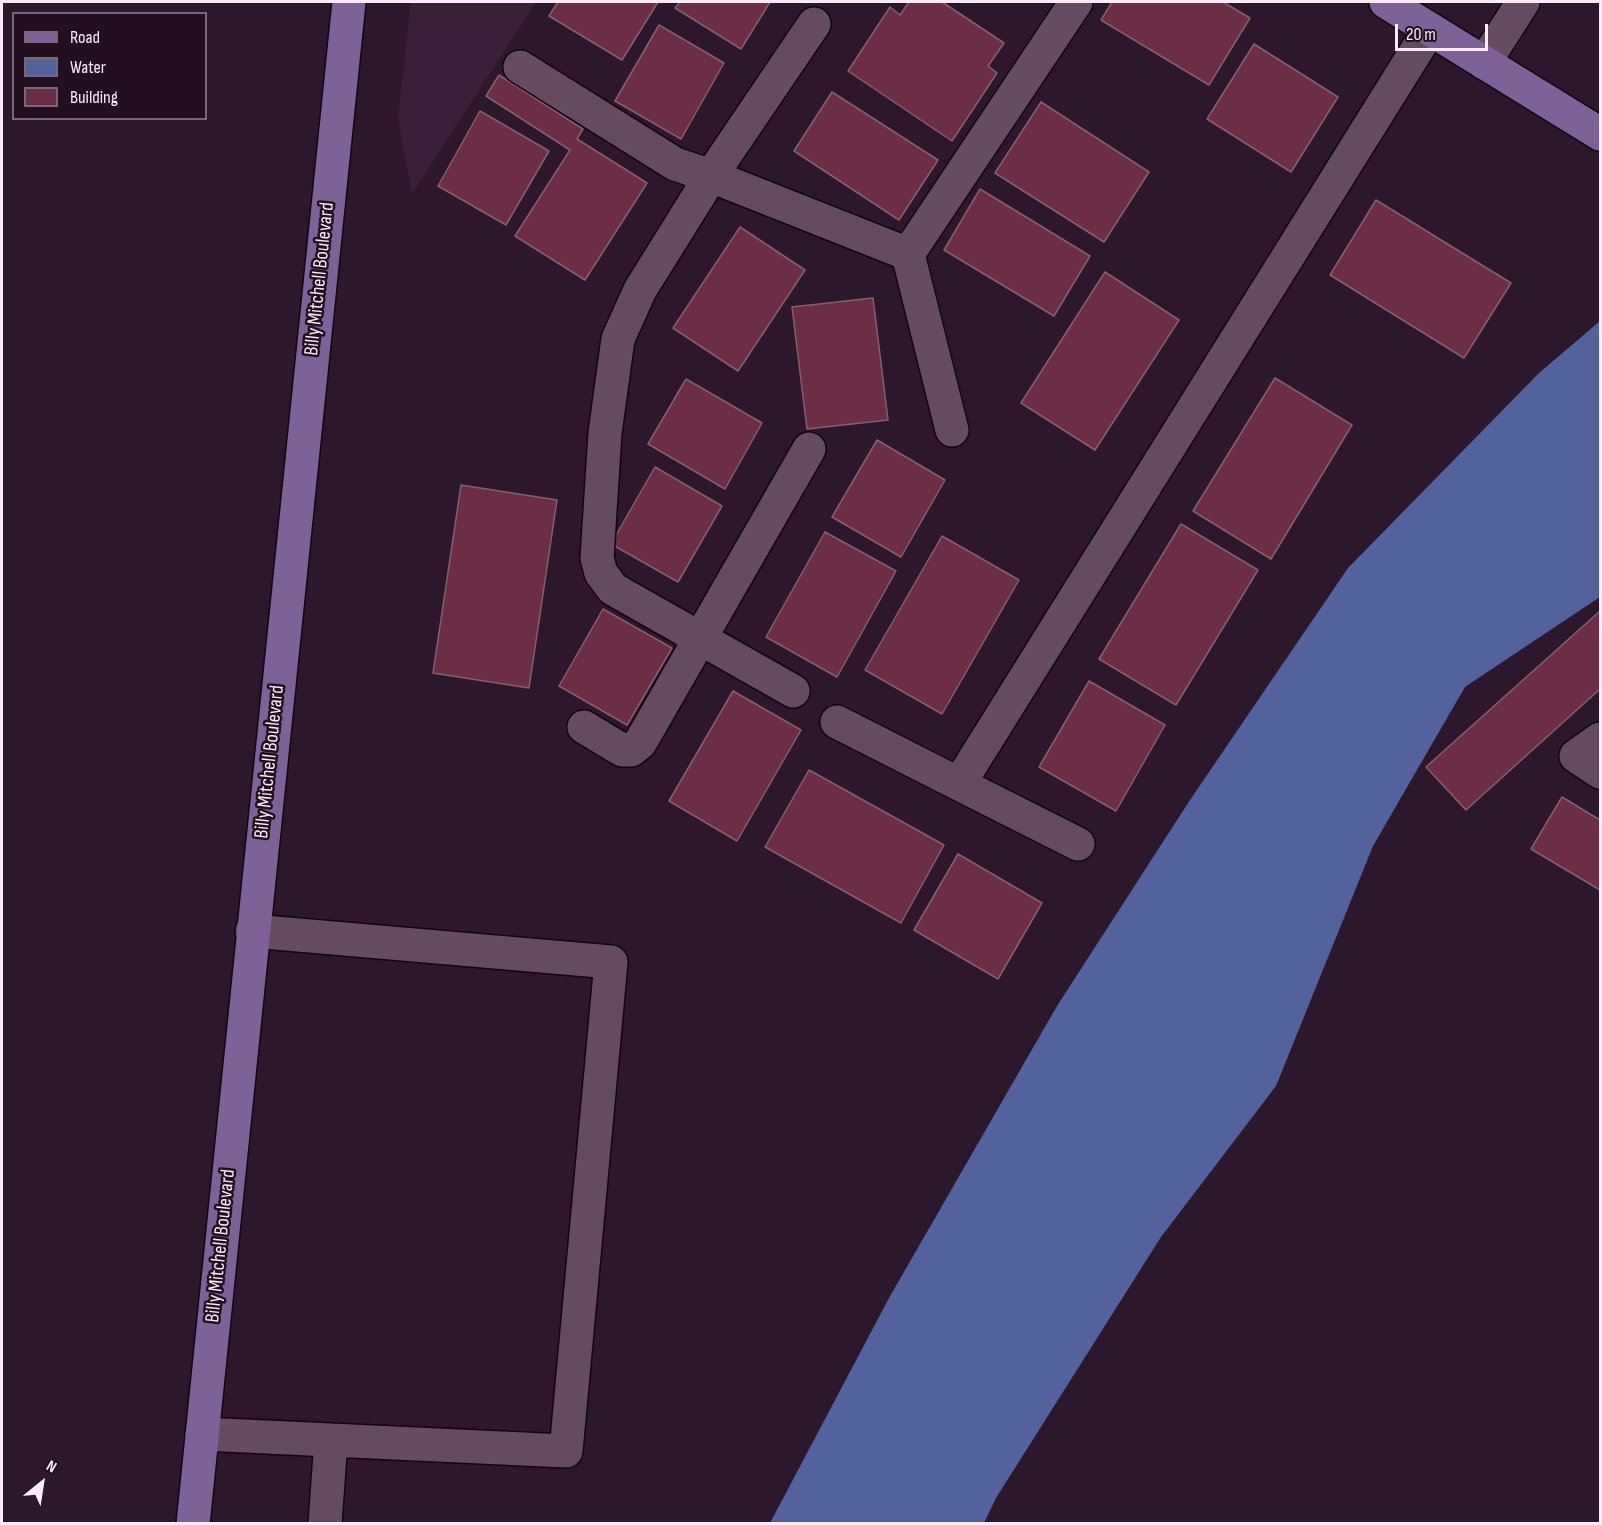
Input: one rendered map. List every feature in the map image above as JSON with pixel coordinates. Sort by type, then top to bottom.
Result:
[{"type":"main road","name":"Billy Mitchell Boulevard","points":[[193,1524],[349,2]]},
{"type":"main road","points":[[1386,2],[1600,134]]},
{"type":"street","points":[[952,430],[908,254],[1076,2]]},
{"type":"street","points":[[1484,63],[1523,2]]},
{"type":"street","points":[[793,691],[613,589],[601,573],[597,558],[605,433],[618,339],[640,290],[711,176],[814,24]]},
{"type":"street","points":[[960,784],[1430,29]]},
{"type":"street","points":[[520,67],[675,165],[711,176],[908,254]]},
{"type":"street","points":[[584,727],[622,750],[631,750],[640,743],[809,449]]},
{"type":"street","points":[[837,722],[1078,844]]},
{"type":"street","points":[[1600,739],[1576,756],[1600,772]]},
{"type":"street","points":[[202,1434],[566,1451],[611,962],[252,931]]},
{"type":"street","points":[[325,1524],[331,1440]]},
{"type":"shaded area","points":[[411,2],[536,2],[412,194],[398,119]]},
{"type":"water","points":[[1600,321],[1600,597],[1465,687],[1373,846],[1276,1086],[1161,1237],[996,1498],[984,1523],[770,1523],[889,1298],[1057,1006],[1190,800],[1348,568],[1539,373]]},
{"type":"building","points":[[558,2],[658,2],[622,60],[549,16]]},
{"type":"building","points":[[680,2],[770,2],[741,49],[675,8]]},
{"type":"building","points":[[909,2],[942,2],[1004,43],[988,66],[997,73],[952,141],[848,71],[890,7],[900,15]]},
{"type":"building","points":[[1112,2],[1223,2],[1250,18],[1209,85],[1101,20]]},
{"type":"building","points":[[659,25],[724,63],[681,139],[615,101]]},
{"type":"building","points":[[1254,44],[1338,97],[1291,172],[1207,119]]},
{"type":"building","points":[[499,75],[583,129],[577,139],[647,183],[585,280],[515,236],[570,150],[486,96]]},
{"type":"building","points":[[832,92],[938,160],[899,220],[794,151]]},
{"type":"building","points":[[1041,102],[1149,172],[1104,242],[995,173]]},
{"type":"building","points":[[480,111],[549,151],[506,225],[438,186]]},
{"type":"building","points":[[980,189],[1090,256],[1054,316],[944,250]]},
{"type":"building","points":[[1376,200],[1511,283],[1464,358],[1330,275]]},
{"type":"building","points":[[740,227],[805,270],[738,371],[673,328]]},
{"type":"building","points":[[1105,272],[1179,320],[1095,450],[1021,403]]},
{"type":"building","points":[[873,298],[888,420],[807,429],[792,307]]},
{"type":"building","points":[[1275,378],[1352,425],[1271,559],[1193,511]]},
{"type":"building","points":[[686,379],[762,423],[725,489],[648,444]]},
{"type":"building","points":[[877,440],[945,480],[901,557],[832,517]]},
{"type":"building","points":[[655,467],[722,506],[678,582],[611,544]]},
{"type":"building","points":[[461,485],[557,500],[529,688],[433,673]]},
{"type":"building","points":[[1181,524],[1258,570],[1176,705],[1099,659]]},
{"type":"building","points":[[825,532],[896,571],[837,677],[766,637]]},
{"type":"building","points":[[942,536],[1019,580],[942,714],[865,670]]},
{"type":"building","points":[[603,609],[672,648],[627,725],[559,686]]},
{"type":"building","points":[[1600,611],[1600,689],[1466,810],[1426,767]]},
{"type":"building","points":[[1089,681],[1165,725],[1116,811],[1039,767]]},
{"type":"building","points":[[733,691],[801,730],[737,841],[669,801]]},
{"type":"building","points":[[809,770],[944,845],[901,923],[765,847]]},
{"type":"building","points":[[1562,797],[1600,820],[1600,890],[1531,849]]},
{"type":"building","points":[[958,854],[1042,903],[998,979],[914,930]]}]
